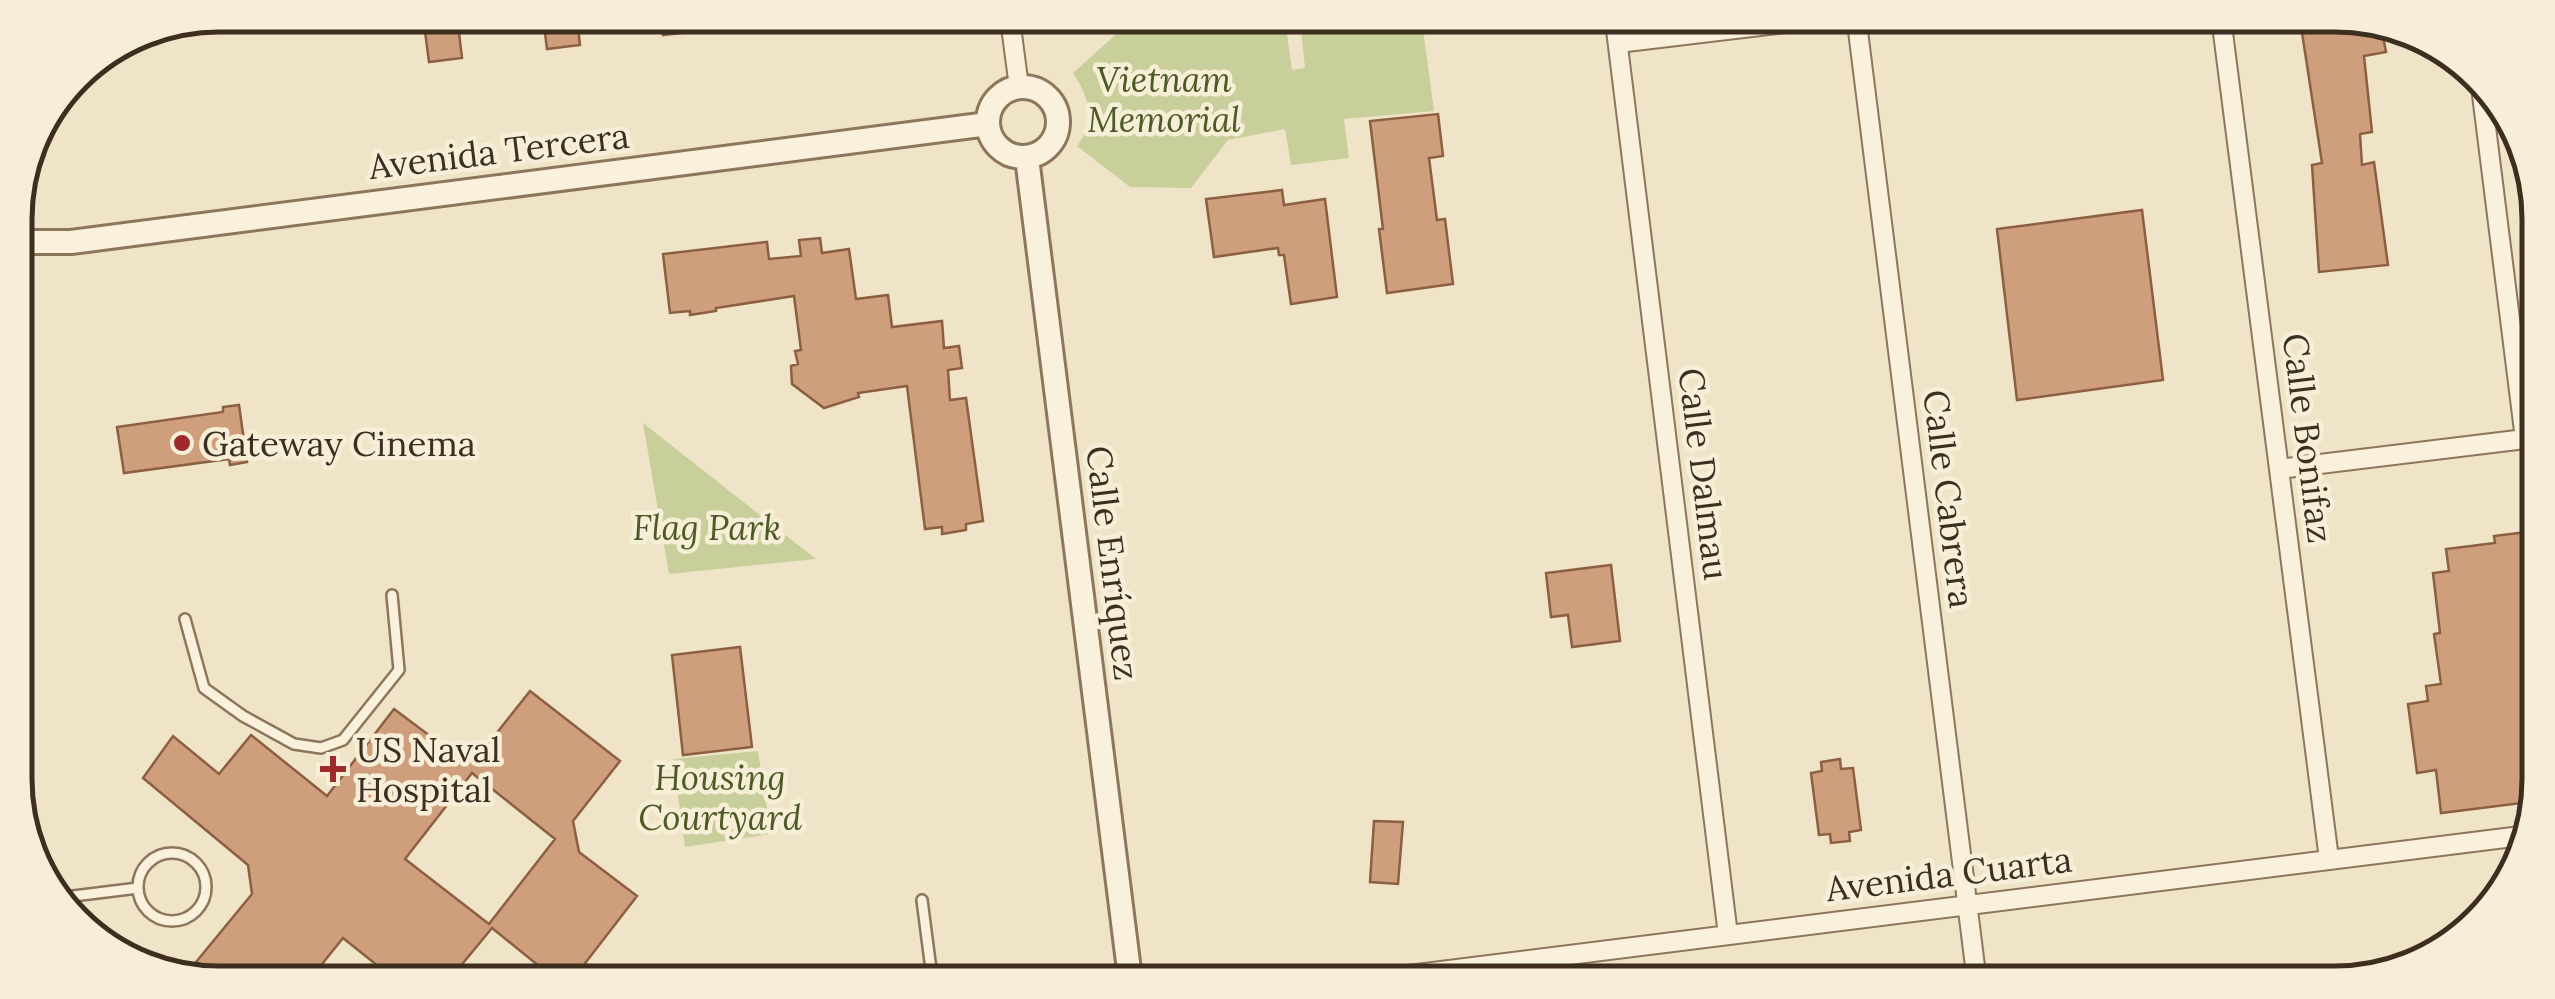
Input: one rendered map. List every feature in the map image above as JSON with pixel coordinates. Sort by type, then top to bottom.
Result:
[{"type":"street","name":"Calle Dalmau","points":[[1616,32],[1728,935]]},
{"type":"street","points":[[1618,43],[1708,32]]},
{"type":"street","name":"Calle Cabrera","points":[[1858,32],[1974,966]]},
{"type":"street","name":"Calle Bonifaz","points":[[2223,32],[2329,859]]},
{"type":"street","points":[[1012,33],[1019,87]]},
{"type":"street","points":[[1019,87],[1030,87],[1050,98],[1059,118],[1054,140],[1038,155],[1026,158],[1004,152],[990,135],[988,124],[993,104],[1019,87]]},
{"type":"street","points":[[2483,106],[2522,410]]},
{"type":"street","name":"Avenida Tercera","points":[[33,246],[988,124]]},
{"type":"street","name":"Calle Enríquez","points":[[1026,158],[1128,966]]},
{"type":"street","points":[[2279,469],[2522,439]]},
{"type":"street","name":"Avenida Cuarta","points":[[1481,966],[2514,837]]},
{"type":"lane","points":[[185,619],[204,688],[243,716],[294,744],[321,748],[343,740],[399,670],[392,595]]},
{"type":"lane","points":[[174,853],[194,861],[202,870],[206,891],[196,911],[177,921],[155,916],[140,899],[138,888],[152,859],[174,853]]},
{"type":"lane","points":[[74,896],[138,888]]},
{"type":"lane","points":[[922,900],[931,966]]},
{"type":"green space","name":"Vietnam Memorial","points":[[1287,32],[1292,70],[1305,68],[1301,32],[1424,32],[1434,111],[1344,119],[1349,158],[1291,165],[1285,129],[1228,140],[1191,188],[1130,187],[1077,146],[1089,119],[1083,91],[1073,73],[1118,33]]},
{"type":"green space","name":"Flag Park","points":[[643,423],[816,559],[669,574]]},
{"type":"green space","name":"Housing Courtyard","points":[[758,751],[771,834],[685,847],[673,759]]},
{"type":"building","points":[[2302,32],[2383,39],[2386,52],[2364,56],[2372,132],[2360,134],[2362,165],[2374,162],[2388,265],[2319,272],[2312,165],[2322,163]]},
{"type":"building","points":[[425,33],[459,33],[462,58],[429,62]]},
{"type":"building","points":[[545,33],[579,33],[580,45],[547,49]]},
{"type":"building","points":[[1438,114],[1443,156],[1429,158],[1437,220],[1445,219],[1453,284],[1387,293],[1370,121]]},
{"type":"building","points":[[1282,190],[1284,205],[1325,199],[1337,297],[1291,304],[1284,255],[1279,255],[1278,248],[1214,257],[1206,199]]},
{"type":"building","points":[[2142,210],[2163,380],[2017,400],[1997,229]]},
{"type":"building","points":[[820,238],[822,253],[849,249],[856,299],[888,295],[892,327],[942,321],[944,348],[959,346],[962,368],[948,370],[950,400],[966,398],[983,521],[966,524],[966,530],[942,534],[942,527],[925,529],[907,386],[858,393],[859,397],[824,408],[792,384],[791,366],[798,364],[795,351],[801,350],[794,296],[690,315],[690,311],[670,313],[663,254],[767,242],[769,259],[801,256],[799,240]]},
{"type":"building","name":"Gateway Cinema","points":[[239,405],[247,462],[230,465],[229,459],[124,473],[117,427],[223,412],[223,407]]},
{"type":"building","points":[[2522,533],[2521,803],[2441,813],[2436,770],[2417,773],[2408,704],[2428,701],[2426,686],[2441,684],[2434,634],[2440,633],[2433,573],[2449,571],[2446,549],[2495,543],[2494,536]]},
{"type":"building","points":[[1611,565],[1620,641],[1572,647],[1568,615],[1551,617],[1546,573]]},
{"type":"building","points":[[740,647],[752,747],[683,755],[672,655]]},
{"type":"building","points":[[530,691],[620,761],[573,821],[579,852],[637,896],[583,966],[539,966],[492,928],[461,966],[378,966],[343,938],[320,966],[194,965],[252,894],[248,865],[143,778],[173,736],[219,774],[251,735],[327,796],[394,709],[454,754],[484,749]],"holes":[[[472,773],[555,839],[489,924],[405,859]]]},
{"type":"building","points":[[1840,759],[1841,769],[1853,768],[1861,830],[1849,832],[1850,841],[1831,843],[1830,834],[1819,835],[1811,773],[1822,771],[1821,762]]},
{"type":"building","points":[[1374,821],[1403,822],[1398,884],[1370,882]]},
{"type":"place","name":"Gateway Cinema","points":[[182,443]]},
{"type":"place","name":"US Naval Hospital","points":[[333,769]]}]
